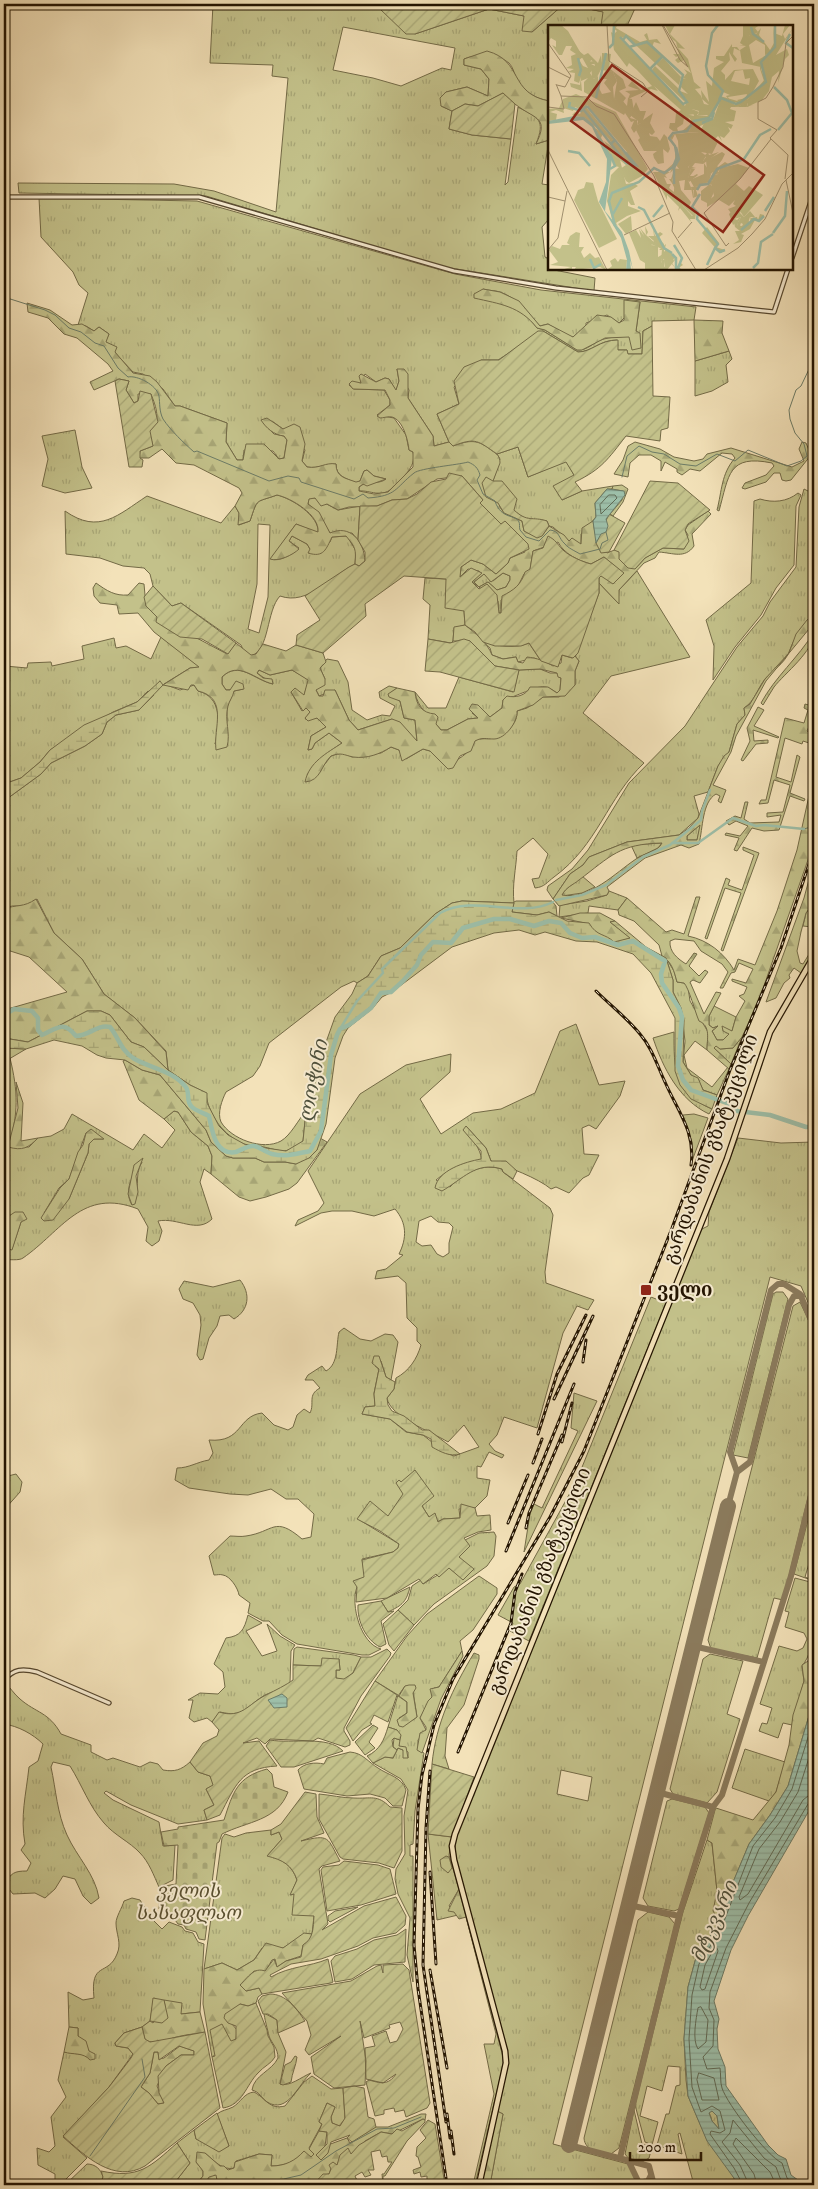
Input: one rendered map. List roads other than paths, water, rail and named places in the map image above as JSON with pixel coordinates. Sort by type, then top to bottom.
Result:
[{"type":"main road","name":"გარდაბანის გზატკეცილი","points":[[478,2185],[506,2063],[505,2051],[452,1846],[464,1811],[710,1203],[765,1045],[814,956]]},
{"type":"street","points":[[793,255],[814,192]]},
{"type":"street","points":[[4,197],[199,197],[454,272],[556,288],[774,312],[788,270]]},
{"type":"street","points":[[4,1680],[11,1673],[25,1669],[37,1672],[109,1703]]},
{"type":"water","points":[[607,489],[624,491],[625,495],[606,519],[608,526],[606,532],[601,534],[596,543],[593,521],[596,517],[595,503]]},
{"type":"water","points":[[282,1694],[287,1698],[287,1707],[274,1708],[268,1700]]},
{"type":"water","points":[[814,1699],[814,1802],[748,1916],[731,1950],[714,2001],[719,2019],[717,2029],[718,2049],[725,2067],[726,2086],[768,2145],[778,2155],[786,2159],[791,2175],[805,2185],[739,2185],[707,2141],[688,2096],[684,2039],[688,1987],[697,1954],[717,1927],[720,1913],[749,1844],[788,1786]],"holes":[[[712,2111],[717,2116],[719,2129],[712,2121],[709,2113]]]},
{"type":"waterway","points":[[4,297],[45,310],[55,315],[69,328],[81,332],[95,343],[104,346],[118,368],[128,377],[141,379],[155,388],[159,396],[163,419],[194,452],[197,451],[269,481],[288,476],[299,478],[301,482],[354,499],[363,494],[368,498],[390,493],[418,471],[468,462],[478,470],[480,475],[477,480],[483,494],[495,501],[504,514],[515,518],[519,523],[520,530],[526,537],[539,541],[550,530],[557,533],[566,545],[580,554],[600,549],[602,543],[608,540],[606,532]]},
{"type":"waterway","points":[[622,477],[627,456],[639,446],[652,452],[664,454],[680,464],[696,466],[717,454],[735,461],[748,450],[787,466],[801,461],[807,456],[804,444],[795,433],[789,410],[796,390],[801,386],[811,365],[814,363]]},
{"type":"waterway","points":[[556,900],[582,895],[606,885],[643,857],[670,845],[701,820],[702,811],[710,790]]},
{"type":"waterway","points":[[672,843],[698,843],[733,818],[756,826],[804,829]]},
{"type":"waterway","points":[[804,829],[814,826]]},
{"type":"waterway","points":[[340,1029],[357,1001],[383,973],[382,969],[440,913],[468,906],[526,908],[540,907],[553,902]]},
{"type":"waterway","name":"ლოჭინი","points":[[4,1015],[14,1009],[32,1011],[38,1018],[38,1030],[42,1035],[60,1027],[67,1028],[76,1036],[101,1027],[110,1027],[129,1055],[174,1076],[187,1088],[190,1105],[209,1116],[216,1141],[223,1150],[236,1152],[254,1146],[272,1154],[296,1154],[310,1151],[321,1131],[331,1055],[340,1029],[349,1025],[371,1008],[381,993],[391,992],[403,981],[417,965],[421,955],[433,942],[451,943],[463,928],[494,919],[510,919],[534,926],[549,921],[561,923],[570,933],[582,938],[595,937],[618,945],[633,941],[665,961],[661,974],[662,983],[679,1008],[682,1017],[678,1066],[683,1080],[691,1090],[732,1105],[737,1111],[770,1115],[806,1127],[814,1127]]},
{"type":"waterway","points":[[90,2156],[145,2077],[142,2059]]},
{"type":"waterway","points":[[258,2185],[301,2175],[336,2151],[377,2129],[394,2128],[421,2117]]},
{"type":"railway","points":[[447,2185],[418,1989],[414,1945],[418,1809],[422,1775],[434,1725],[453,1679],[550,1517],[584,1451],[672,1228],[730,1070],[781,948],[814,849]]},
{"type":"railway","points":[[596,991],[635,1028],[651,1051],[688,1132],[691,1142],[691,1165]]},
{"type":"railway","points":[[538,1434],[557,1374],[586,1315]]},
{"type":"railway","points":[[554,1399],[593,1316]]},
{"type":"railway","points":[[583,1362],[586,1340]]},
{"type":"railway","points":[[506,1551],[574,1384]]},
{"type":"railway","points":[[562,1442],[572,1403]]},
{"type":"railway","points":[[526,1528],[529,1513],[562,1435]]},
{"type":"railway","points":[[533,1463],[542,1439]]},
{"type":"railway","points":[[508,1523],[528,1475]]},
{"type":"railway","points":[[458,1752],[511,1623],[515,1592],[522,1574]]},
{"type":"railway","points":[[430,1771],[426,1828],[423,1965],[446,2122]]},
{"type":"railway","points":[[430,1872],[436,1964]]},
{"type":"railway","points":[[430,1970],[447,2068]]},
{"type":"railway","points":[[447,2114],[450,2138]]},
{"type":"railway","points":[[451,2131],[454,2154]]},
{"type":"place","name":"ველი","points":[[646,1290]]},
{"type":"park label","name":"ველის სასაფლაო","points":[[188,1902]]},
{"type":"water label","name":"მტკვარი","points":[[715,1922]]}]
